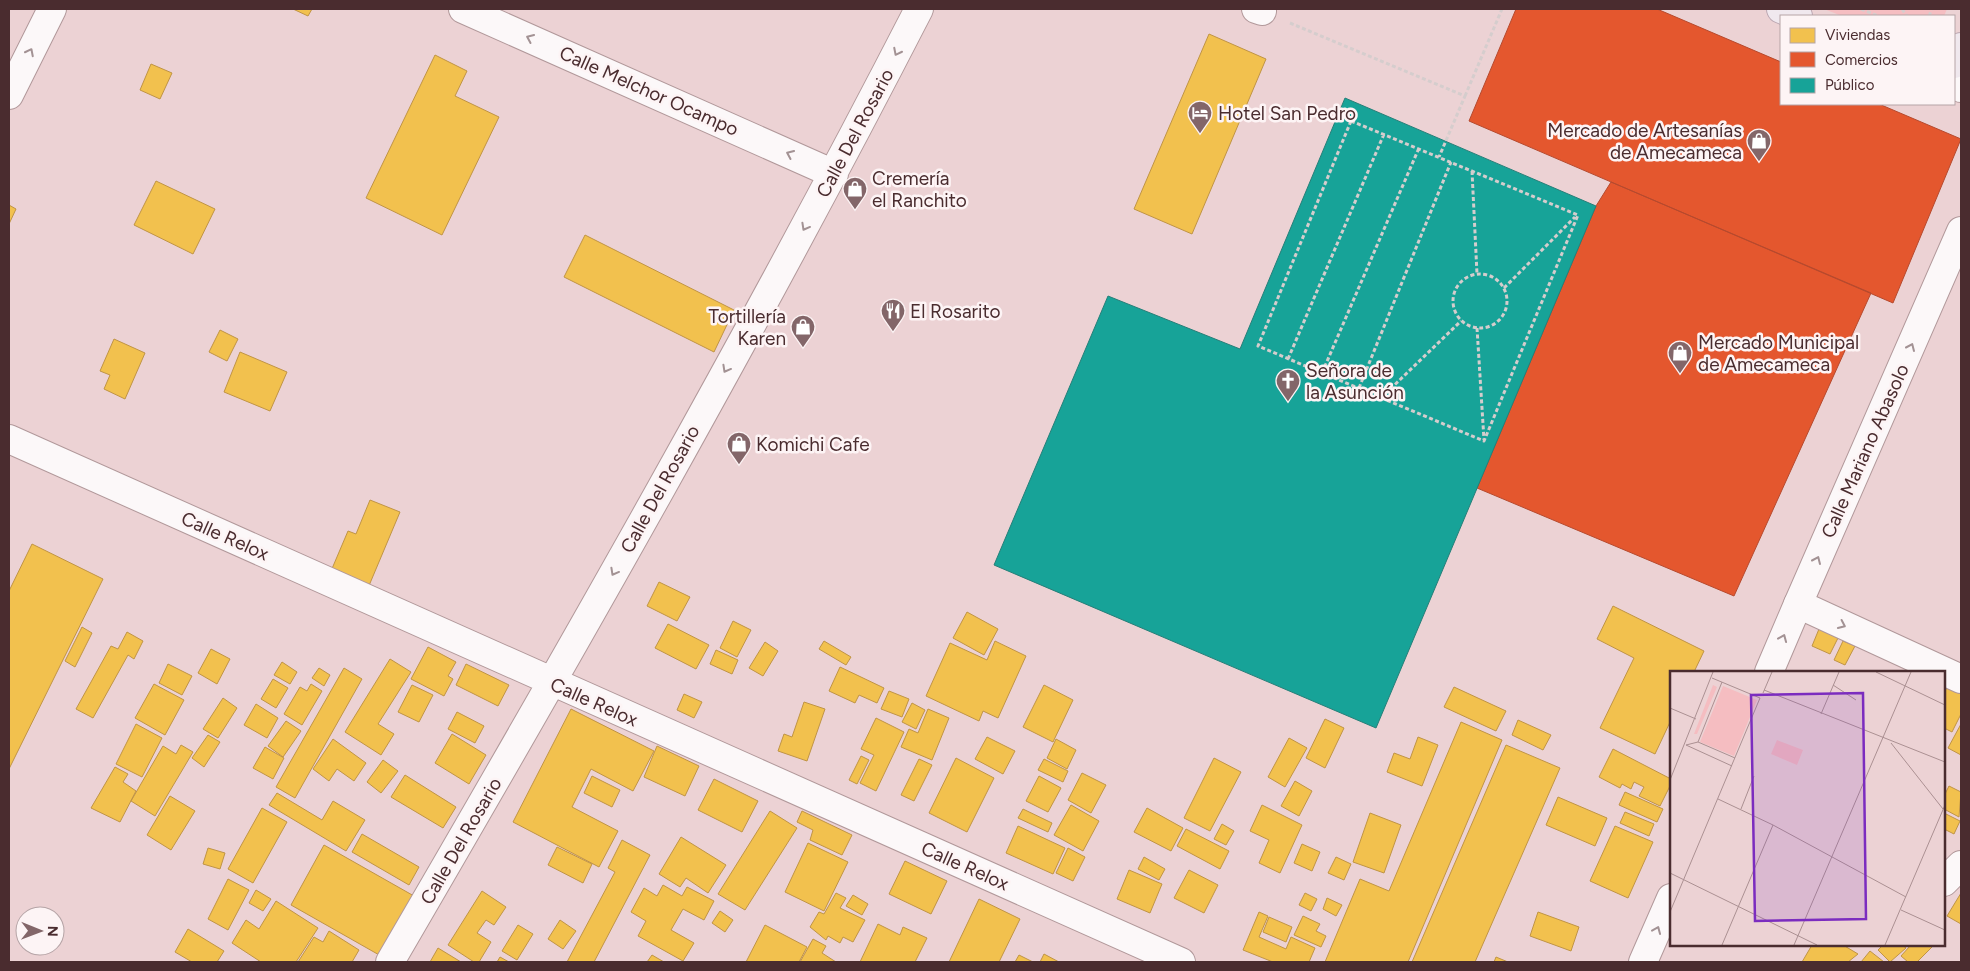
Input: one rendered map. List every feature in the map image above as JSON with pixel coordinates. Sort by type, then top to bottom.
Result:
[{"type":"main road","points":[[1781,9],[1796,15]]},
{"type":"main road","points":[[1955,62],[1961,47]]},
{"type":"street","points":[[9,95],[52,9]]},
{"type":"street","name":"Calle Melchor Ocampo","points":[[463,9],[834,174]]},
{"type":"street","name":"Calle Del Rosario","points":[[390,962],[552,683],[834,174],[919,9]]},
{"type":"street","name":"Calle Mariano Abasolo","points":[[1769,671],[1961,231]]},
{"type":"street","name":"Calle Relox","points":[[9,439],[552,683],[1181,962]]},
{"type":"street","points":[[1798,604],[1944,671]]},
{"type":"street","points":[[1945,672],[1961,679]]},
{"type":"street","points":[[1945,881],[1961,865]]},
{"type":"street","points":[[1644,962],[1670,900]]},
{"type":"path","points":[[1439,157],[1502,9]]},
{"type":"path","points":[[1861,9],[1876,15]]},
{"type":"path","points":[[1259,10],[1465,96]]},
{"type":"path","points":[[1484,441],[1258,346],[1351,120],[1578,215]]},
{"type":"path","points":[[1288,359],[1384,134]]},
{"type":"path","points":[[1322,373],[1419,148]]},
{"type":"path","points":[[1359,388],[1451,162]]},
{"type":"path","points":[[1472,170],[1477,274]]},
{"type":"path","points":[[1504,288],[1578,215]]},
{"type":"path","points":[[1484,441],[1578,215]]},
{"type":"path","points":[[1477,274],[1491,276],[1504,288],[1507,304],[1500,320],[1494,325],[1477,328],[1468,326],[1455,313],[1453,294],[1457,285],[1464,278],[1477,274]]},
{"type":"path","points":[[1381,398],[1461,321]]},
{"type":"path","points":[[1477,328],[1484,441]]},
{"type":"shaded area","points":[[1824,9],[1947,9],[1944,15],[1839,15]]},
{"type":"building: Viviendas","points":[[293,9],[312,9],[308,16]]},
{"type":"building: Viviendas","name":"Hotel San Pedro","points":[[1209,34],[1266,59],[1192,234],[1134,209]]},
{"type":"building: Viviendas","points":[[435,55],[467,71],[455,96],[499,117],[442,235],[366,198]]},
{"type":"building: Viviendas","points":[[151,64],[172,73],[160,99],[140,90]]},
{"type":"building: Viviendas","points":[[156,181],[215,209],[193,254],[134,225]]},
{"type":"building: Viviendas","points":[[9,205],[16,209],[9,224]]},
{"type":"building: Viviendas","points":[[585,235],[734,310],[714,352],[564,277]]},
{"type":"building: Viviendas","points":[[220,330],[238,339],[227,361],[209,352]]},
{"type":"building: Viviendas","points":[[114,339],[145,353],[125,399],[104,389],[110,375],[100,371]]},
{"type":"building: Viviendas","points":[[240,352],[287,372],[270,411],[224,392]]},
{"type":"building: Viviendas","points":[[370,500],[400,512],[368,588],[331,571],[348,531],[356,534]]},
{"type":"building: Viviendas","points":[[32,544],[103,579],[9,769],[9,591]]},
{"type":"building: Viviendas","points":[[659,582],[690,597],[677,621],[647,606]]},
{"type":"building: Viviendas","points":[[1613,606],[1704,651],[1694,671],[1670,671],[1670,722],[1655,754],[1600,728],[1634,658],[1597,639]]},
{"type":"building: Viviendas","points":[[967,612],[998,629],[984,655],[953,638]]},
{"type":"building: Viviendas","points":[[733,621],[751,630],[737,657],[720,648]]},
{"type":"building: Viviendas","points":[[668,624],[709,645],[696,669],[655,648]]},
{"type":"building: Viviendas","points":[[82,627],[92,633],[75,667],[65,661]]},
{"type":"building: Viviendas","points":[[1819,629],[1838,638],[1830,654],[1812,646]]},
{"type":"building: Viviendas","points":[[127,632],[143,641],[134,659],[128,655],[93,718],[76,709],[111,646],[118,649]]},
{"type":"building: Viviendas","points":[[824,641],[851,657],[846,665],[819,649]]},
{"type":"building: Viviendas","points":[[995,641],[1026,656],[998,718],[983,711],[979,721],[926,696],[950,643],[987,660]]},
{"type":"building: Viviendas","points":[[1843,641],[1855,646],[1845,665],[1834,660]]},
{"type":"building: Viviendas","points":[[765,642],[778,651],[763,676],[749,668]]},
{"type":"building: Viviendas","points":[[428,647],[456,662],[448,676],[453,679],[444,696],[411,679]]},
{"type":"building: Viviendas","points":[[211,649],[230,659],[217,684],[198,673]]},
{"type":"building: Viviendas","points":[[716,650],[738,660],[732,674],[710,664]]},
{"type":"building: Viviendas","points":[[390,659],[411,672],[378,724],[394,734],[381,755],[345,732]]},
{"type":"building: Viviendas","points":[[282,662],[297,672],[290,684],[274,675]]},
{"type":"building: Viviendas","points":[[168,664],[192,676],[182,695],[159,683]]},
{"type":"building: Viviendas","points":[[466,664],[509,685],[498,706],[456,685]]},
{"type":"building: Viviendas","points":[[840,667],[884,688],[877,703],[859,695],[855,703],[829,691]]},
{"type":"building: Viviendas","points":[[319,668],[330,675],[324,686],[312,678]]},
{"type":"building: Viviendas","points":[[344,668],[362,679],[295,798],[276,787]]},
{"type":"building: Viviendas","points":[[273,679],[288,688],[276,708],[261,699]]},
{"type":"building: Viviendas","points":[[154,684],[184,700],[165,735],[135,718]]},
{"type":"building: Viviendas","points":[[311,684],[322,691],[302,725],[284,714],[300,687],[307,691]]},
{"type":"building: Viviendas","points":[[412,685],[433,695],[419,722],[398,712]]},
{"type":"building: Viviendas","points":[[1044,685],[1073,700],[1053,742],[1023,727]]},
{"type":"building: Viviendas","points":[[1454,687],[1506,711],[1496,731],[1444,707]]},
{"type":"building: Viviendas","points":[[1947,687],[1961,694],[1961,714],[1952,732],[1945,728],[1945,691]]},
{"type":"building: Viviendas","points":[[889,691],[909,699],[902,717],[881,709]]},
{"type":"building: Viviendas","points":[[684,694],[702,702],[694,718],[677,710]]},
{"type":"building: Viviendas","points":[[223,698],[237,708],[218,738],[203,729]]},
{"type":"building: Viviendas","points":[[804,702],[825,709],[807,761],[778,751],[784,734],[792,737]]},
{"type":"building: Viviendas","points":[[912,703],[925,710],[916,729],[902,722]]},
{"type":"building: Viviendas","points":[[256,704],[278,718],[267,738],[244,725]]},
{"type":"building: Viviendas","points":[[571,709],[654,751],[633,791],[591,769],[572,807],[618,831],[599,867],[513,822]]},
{"type":"building: Viviendas","points":[[928,709],[949,718],[932,760],[901,747],[909,729],[918,733]]},
{"type":"building: Viviendas","points":[[457,712],[484,726],[475,743],[448,729]]},
{"type":"building: Viviendas","points":[[876,718],[904,732],[876,791],[860,783],[874,755],[861,749]]},
{"type":"building: Viviendas","points":[[1325,719],[1344,728],[1325,768],[1306,758]]},
{"type":"building: Viviendas","points":[[1518,720],[1551,735],[1543,750],[1512,735]]},
{"type":"building: Viviendas","points":[[286,721],[301,731],[283,757],[268,746]]},
{"type":"building: Viviendas","points":[[1461,722],[1502,740],[1408,962],[1325,962],[1360,879],[1389,891]]},
{"type":"building: Viviendas","points":[[136,724],[162,738],[142,777],[116,764]]},
{"type":"building: Viviendas","points":[[1961,724],[1961,755],[1948,748]]},
{"type":"building: Viviendas","points":[[452,734],[486,755],[469,784],[435,763]]},
{"type":"building: Viviendas","points":[[208,735],[220,742],[204,767],[192,758]]},
{"type":"building: Viviendas","points":[[987,737],[1015,751],[1003,774],[975,759]]},
{"type":"building: Viviendas","points":[[1418,737],[1438,745],[1422,786],[1387,772],[1394,753],[1410,759]]},
{"type":"building: Viviendas","points":[[1289,738],[1307,748],[1285,787],[1268,777]]},
{"type":"building: Viviendas","points":[[333,739],[366,763],[354,781],[337,769],[329,781],[313,769]]},
{"type":"building: Viviendas","points":[[1056,739],[1076,750],[1067,769],[1047,758]]},
{"type":"building: Viviendas","points":[[181,745],[193,752],[155,816],[131,801],[163,746],[176,754]]},
{"type":"building: Viviendas","points":[[1506,745],[1560,768],[1475,962],[1412,962]]},
{"type":"building: Viviendas","points":[[657,746],[699,766],[685,796],[644,777]]},
{"type":"building: Viviendas","points":[[265,747],[284,758],[273,779],[253,768]]},
{"type":"building: Viviendas","points":[[1613,749],[1670,778],[1670,786],[1660,806],[1639,796],[1644,787],[1634,782],[1631,789],[1622,784],[1620,788],[1599,777]]},
{"type":"building: Viviendas","points":[[861,756],[869,760],[857,784],[849,780]]},
{"type":"building: Viviendas","points":[[956,758],[994,778],[967,832],[929,813]]},
{"type":"building: Viviendas","points":[[1214,758],[1241,772],[1210,831],[1184,818]]},
{"type":"building: Viviendas","points":[[919,759],[932,765],[914,801],[901,795]]},
{"type":"building: Viviendas","points":[[1044,759],[1068,771],[1063,782],[1038,770]]},
{"type":"building: Viviendas","points":[[383,760],[398,771],[381,793],[367,782]]},
{"type":"building: Viviendas","points":[[115,767],[128,774],[123,782],[136,791],[120,822],[91,808]]},
{"type":"building: Viviendas","points":[[1082,773],[1106,785],[1091,813],[1068,800]]},
{"type":"building: Viviendas","points":[[405,775],[456,807],[443,828],[391,797]]},
{"type":"building: Viviendas","points":[[592,776],[620,790],[612,807],[584,793]]},
{"type":"building: Viviendas","points":[[1039,776],[1061,788],[1048,812],[1026,801]]},
{"type":"building: Viviendas","points":[[714,779],[758,801],[742,832],[698,810]]},
{"type":"building: Viviendas","points":[[1295,781],[1312,791],[1299,816],[1281,806]]},
{"type":"building: Viviendas","points":[[1949,786],[1961,792],[1959,817],[1945,810],[1945,794]]},
{"type":"building: Viviendas","points":[[1625,792],[1663,809],[1657,822],[1619,805]]},
{"type":"building: Viviendas","points":[[277,793],[322,820],[333,801],[365,820],[346,851],[269,805]]},
{"type":"building: Viviendas","points":[[170,796],[195,811],[171,850],[147,835]]},
{"type":"building: Viviendas","points":[[1558,797],[1607,818],[1595,846],[1546,825]]},
{"type":"building: Viviendas","points":[[1071,805],[1099,821],[1083,851],[1054,835]]},
{"type":"building: Viviendas","points":[[1262,805],[1302,825],[1280,873],[1259,863],[1269,840],[1250,831]]},
{"type":"building: Viviendas","points":[[262,808],[287,822],[253,883],[228,869]]},
{"type":"building: Viviendas","points":[[1147,808],[1183,828],[1171,851],[1134,832]]},
{"type":"building: Viviendas","points":[[1023,809],[1052,823],[1048,832],[1018,818]]},
{"type":"building: Viviendas","points":[[770,811],[797,828],[745,910],[718,894]]},
{"type":"building: Viviendas","points":[[802,811],[852,835],[842,855],[810,840],[813,830],[797,822]]},
{"type":"building: Viviendas","points":[[1625,812],[1654,824],[1649,836],[1620,823]]},
{"type":"building: Viviendas","points":[[1370,813],[1401,825],[1384,873],[1353,862]]},
{"type":"building: Viviendas","points":[[1945,814],[1960,821],[1954,834],[1945,830]]},
{"type":"building: Viviendas","points":[[1222,824],[1234,831],[1226,845],[1214,839]]},
{"type":"building: Viviendas","points":[[1018,826],[1065,848],[1053,874],[1006,853]]},
{"type":"building: Viviendas","points":[[1615,826],[1653,842],[1628,898],[1590,881]]},
{"type":"building: Viviendas","points":[[1186,829],[1229,851],[1220,869],[1177,846]]},
{"type":"building: Viviendas","points":[[362,834],[419,867],[409,885],[352,852]]},
{"type":"building: Viviendas","points":[[681,837],[726,865],[708,893],[686,878],[680,887],[659,874]]},
{"type":"building: Viviendas","points":[[622,840],[650,855],[594,962],[567,962],[615,872],[608,868]]},
{"type":"building: Viviendas","points":[[808,843],[848,862],[824,911],[785,892]]},
{"type":"building: Viviendas","points":[[1302,844],[1320,852],[1312,871],[1294,863]]},
{"type":"building: Viviendas","points":[[324,845],[414,896],[381,956],[291,905]]},
{"type":"building: Viviendas","points":[[557,847],[592,864],[583,883],[548,865]]},
{"type":"building: Viviendas","points":[[208,848],[225,853],[220,869],[203,864]]},
{"type":"building: Viviendas","points":[[1068,848],[1085,857],[1073,881],[1056,873]]},
{"type":"building: Viviendas","points":[[1144,857],[1165,869],[1159,880],[1138,869]]},
{"type":"building: Viviendas","points":[[1336,857],[1351,864],[1344,880],[1328,873]]},
{"type":"building: Viviendas","points":[[905,861],[947,881],[931,914],[889,894]]},
{"type":"building: Viviendas","points":[[1129,870],[1162,884],[1150,913],[1117,899]]},
{"type":"building: Viviendas","points":[[1189,870],[1218,885],[1204,913],[1174,898]]},
{"type":"building: Viviendas","points":[[228,879],[249,890],[228,930],[208,919]]},
{"type":"building: Viviendas","points":[[663,885],[682,896],[687,887],[714,901],[704,920],[683,909],[671,930],[694,943],[683,961],[638,936],[646,921],[631,912],[644,888],[657,896]]},
{"type":"building: Viviendas","points":[[256,890],[271,899],[263,911],[249,903]]},
{"type":"building: Viviendas","points":[[482,891],[506,907],[494,925],[486,920],[477,933],[491,942],[479,962],[474,962],[448,945]]},
{"type":"building: Viviendas","points":[[836,893],[846,898],[840,908],[865,920],[853,942],[843,937],[840,943],[828,936],[826,940],[810,927],[819,912],[824,914]]},
{"type":"building: Viviendas","points":[[1305,893],[1317,899],[1311,911],[1299,905]]},
{"type":"building: Viviendas","points":[[1961,893],[1961,924],[1947,916]]},
{"type":"building: Viviendas","points":[[853,895],[868,904],[862,915],[846,906]]},
{"type":"building: Viviendas","points":[[1327,898],[1342,905],[1336,916],[1323,909]]},
{"type":"building: Viviendas","points":[[979,899],[1020,919],[999,962],[949,962]]},
{"type":"building: Viviendas","points":[[276,901],[318,928],[296,962],[261,962],[232,943],[246,920],[259,929]]},
{"type":"building: Viviendas","points":[[720,911],[733,920],[725,932],[712,923]]},
{"type":"building: Viviendas","points":[[1259,912],[1268,916],[1259,937],[1286,949],[1291,937],[1315,948],[1309,962],[1273,962],[1243,950]]},
{"type":"building: Viviendas","points":[[1538,912],[1579,927],[1571,951],[1530,936]]},
{"type":"building: Viviendas","points":[[1303,916],[1320,924],[1316,931],[1326,936],[1321,947],[1294,935]]},
{"type":"building: Viviendas","points":[[1269,917],[1292,927],[1286,942],[1263,932]]},
{"type":"building: Viviendas","points":[[560,920],[576,931],[563,949],[548,939]]},
{"type":"building: Viviendas","points":[[878,924],[900,935],[903,927],[927,938],[915,962],[860,962]]},
{"type":"building: Viviendas","points":[[518,925],[533,934],[517,960],[502,951]]},
{"type":"building: Viviendas","points":[[765,925],[807,947],[799,962],[746,962]]},
{"type":"building: Viviendas","points":[[188,929],[224,951],[217,962],[192,962],[175,952]]},
{"type":"building: Viviendas","points":[[329,931],[359,950],[352,962],[298,962],[314,937],[323,942]]},
{"type":"building: Viviendas","points":[[813,939],[826,946],[822,953],[836,962],[800,962]]},
{"type":"building: Viviendas","points":[[1811,946],[1845,946],[1858,954],[1848,962],[1802,962]]},
{"type":"building: Viviendas","points":[[1882,946],[1903,946],[1906,948],[1890,962],[1878,950]]},
{"type":"building: Viviendas","points":[[1910,946],[1932,947],[1917,962],[1908,962],[1901,956]]},
{"type":"building: Viviendas","points":[[438,948],[461,962],[430,962]]},
{"type":"building: Viviendas","points":[[1870,951],[1884,962],[1861,962]]},
{"type":"building: Viviendas","points":[[1044,954],[1059,962],[1040,962]]},
{"type":"building: Viviendas","points":[[652,955],[664,962],[647,962]]},
{"type":"building: Viviendas","points":[[1019,955],[1033,962],[1015,962]]},
{"type":"building: Viviendas","points":[[500,957],[509,962],[497,962]]},
{"type":"building: Viviendas","points":[[1496,957],[1508,962],[1494,962]]},
{"type":"building: Comercios","name":"Mercado de Artesanías de Amecameca","points":[[1516,9],[1657,9],[1780,62],[1780,105],[1881,105],[1961,139],[1893,303],[1469,121]]},
{"type":"building: Comercios","name":"Mercado Municipal de Amecameca","points":[[1611,182],[1871,293],[1734,596],[1477,488],[1596,206]]},
{"type":"building: Público","name":"Señora de la Asunción","points":[[1345,98],[1596,206],[1376,728],[994,565],[1108,296],[1240,349]]},
{"type":"place","name":"Hotel San Pedro","points":[[1200,134]]},
{"type":"place","name":"Mercado de Artesanías de Amecameca","points":[[1759,162]]},
{"type":"place","name":"Cremería el Ranchito","points":[[855,210]]},
{"type":"place","name":"El Rosarito","points":[[893,332]]},
{"type":"place","name":"Tortillería Karen","points":[[803,348]]},
{"type":"place","name":"Mercado Municipal de Amecameca","points":[[1680,374]]},
{"type":"place","name":"Señora de la Asunción","points":[[1288,402]]},
{"type":"place","name":"Komichi Cafe","points":[[739,465]]}]
